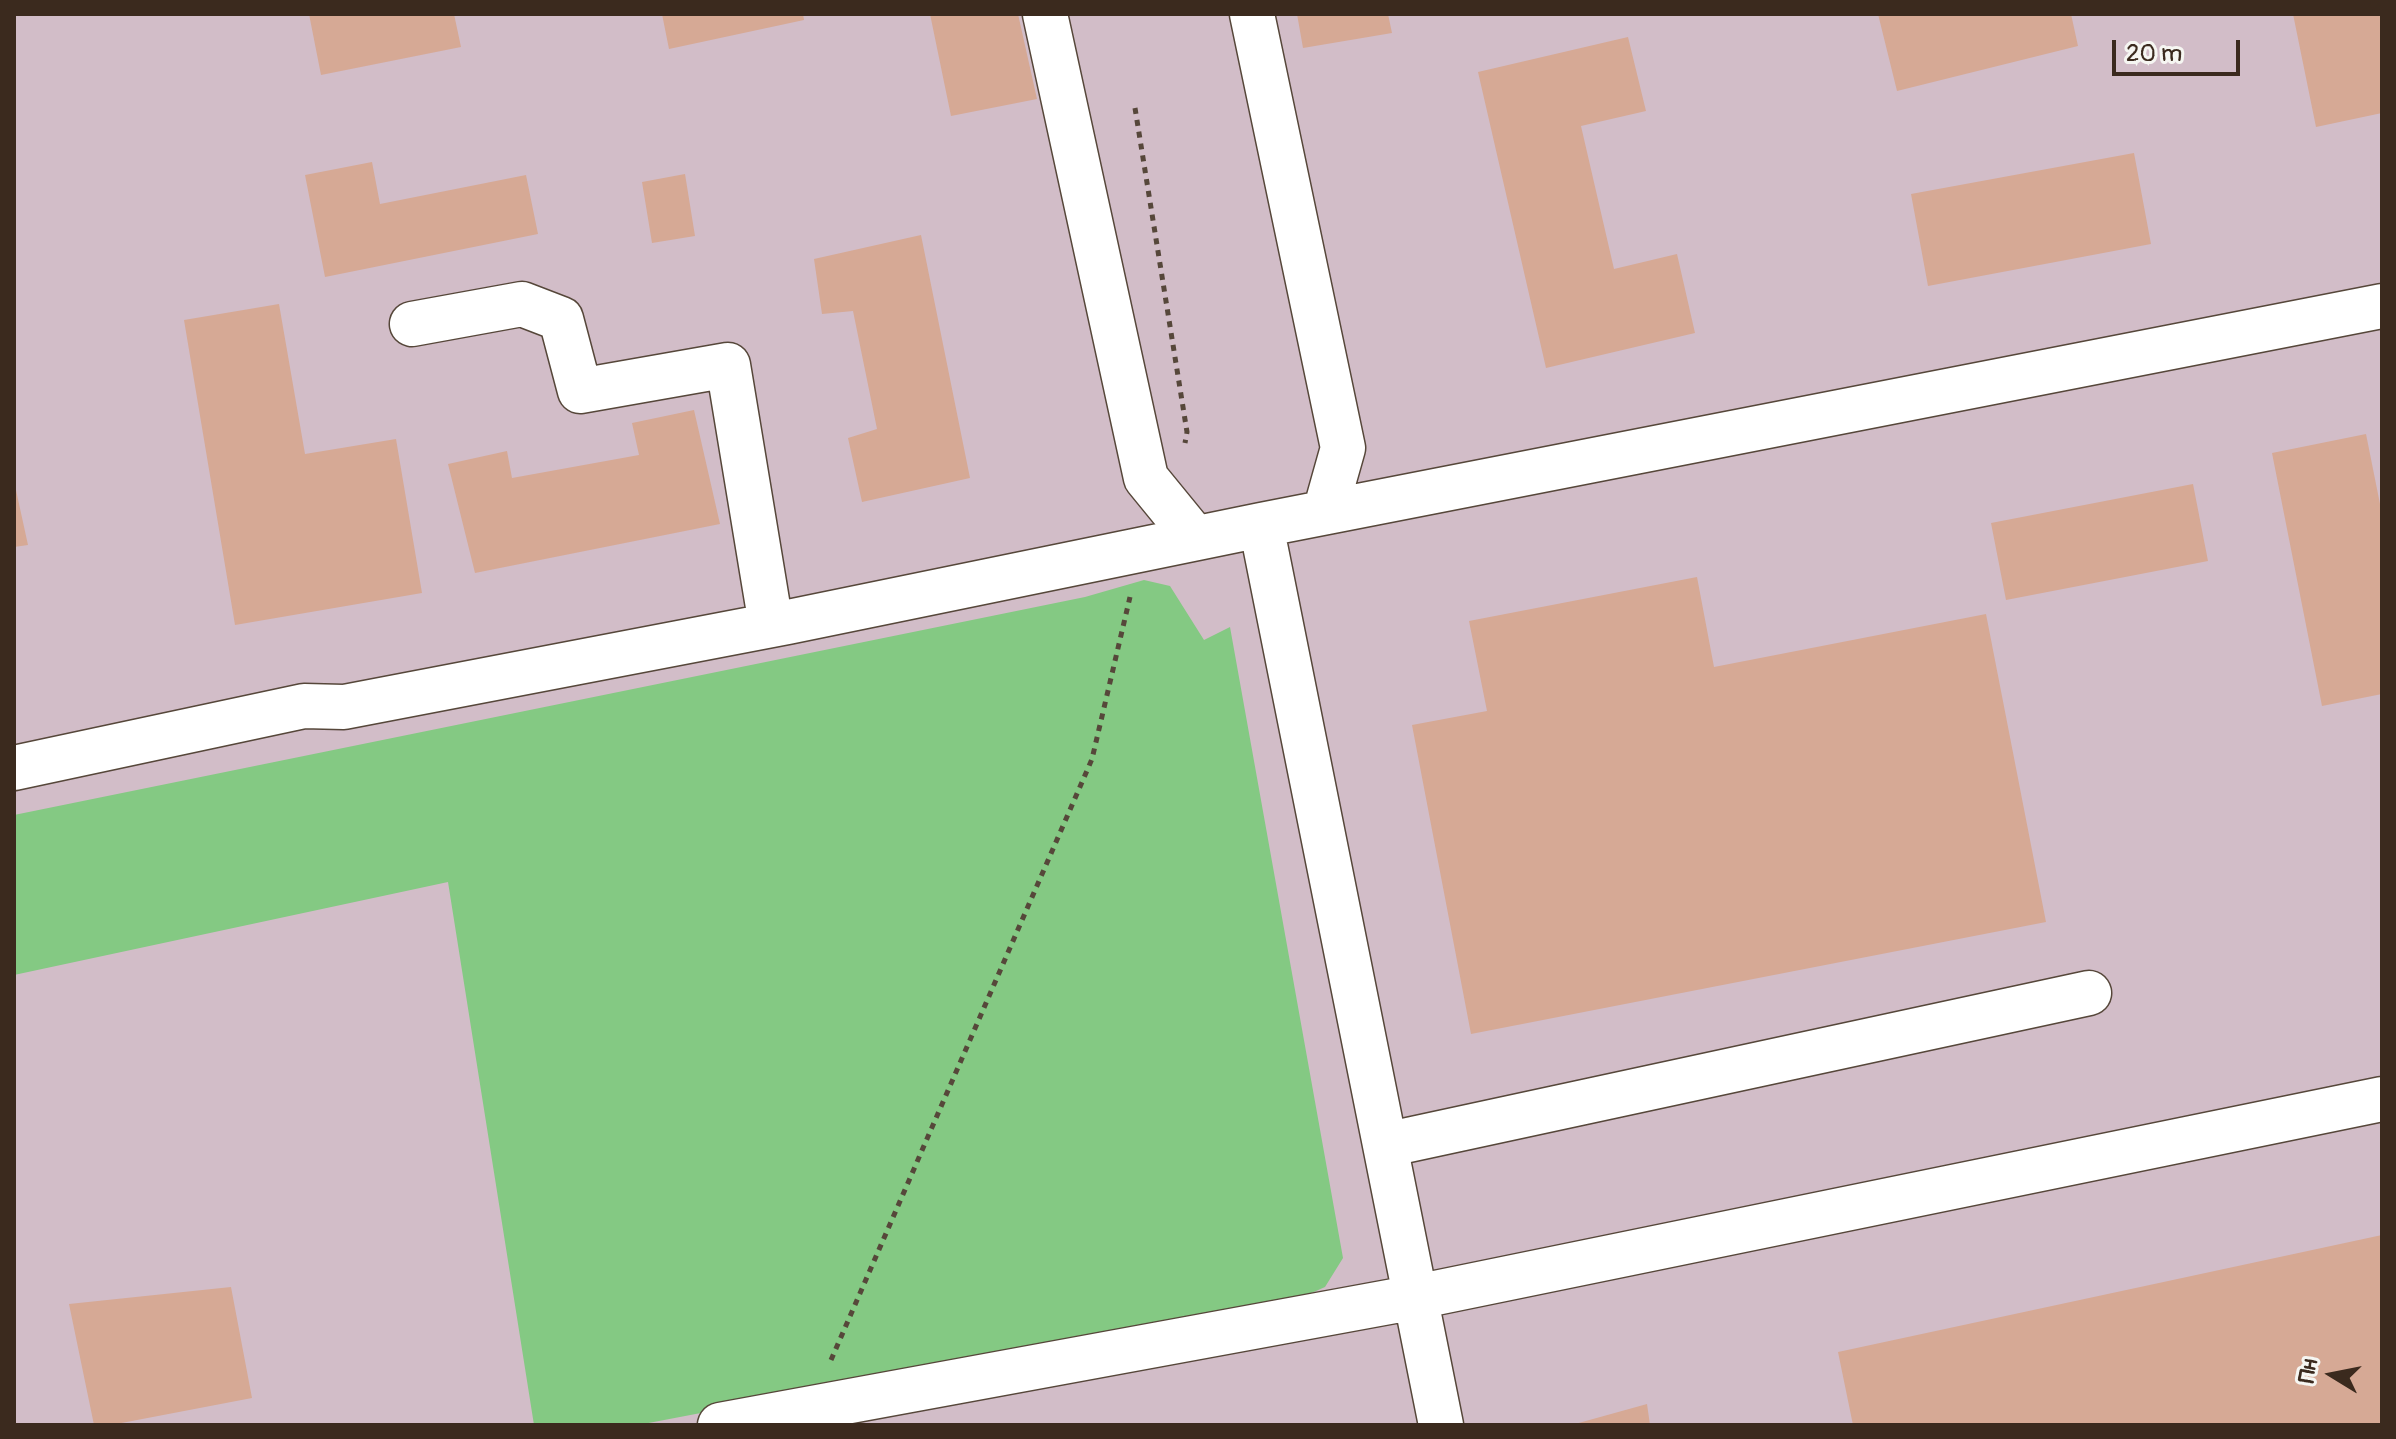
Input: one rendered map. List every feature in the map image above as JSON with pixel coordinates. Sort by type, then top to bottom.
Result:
[{"type":"lane","points":[[1045,14],[1146,478],[1182,523]]},
{"type":"lane","points":[[1252,14],[1343,448],[1325,512]]},
{"type":"lane","points":[[412,324],[522,304],[561,319],[580,391],[728,365],[771,625]]},
{"type":"lane","points":[[14,768],[304,706],[344,707],[771,625],[1141,549],[1182,523],[1261,525],[2382,306]]},
{"type":"lane","points":[[1261,525],[1441,1425]]},
{"type":"lane","points":[[1385,1145],[2089,993]]},
{"type":"lane","points":[[720,1425],[1416,1297],[2382,1099]]},
{"type":"path","points":[[1135,108],[1187,432],[1182,523]]},
{"type":"path","points":[[810,1408],[1092,759],[1141,549]]},
{"type":"shaded area","points":[[14,14],[2382,14],[2382,1425],[14,1425]]},
{"type":"green space","points":[[1144,580],[1170,586],[1204,640],[1230,627],[1343,1258],[1325,1287],[1298,1299],[638,1425],[534,1425],[448,882],[14,975],[14,815],[1085,597]]},
{"type":"building","points":[[309,14],[454,14],[461,47],[321,75]]},
{"type":"building","points":[[662,14],[803,14],[804,20],[669,49]]},
{"type":"building","points":[[930,14],[1018,14],[1037,99],[951,116]]},
{"type":"building","points":[[1297,14],[1388,14],[1392,33],[1303,48]]},
{"type":"building","points":[[1878,14],[2071,14],[2078,46],[1897,91]]},
{"type":"building","points":[[2293,14],[2382,14],[2382,113],[2316,127]]},
{"type":"building","points":[[1628,37],[1646,111],[1581,126],[1614,269],[1677,254],[1695,333],[1546,368],[1478,72]]},
{"type":"building","points":[[2134,153],[2151,244],[1928,286],[1911,194]]},
{"type":"building","points":[[372,162],[380,204],[526,175],[538,234],[325,277],[305,175]]},
{"type":"building","points":[[685,174],[695,236],[652,243],[642,182]]},
{"type":"building","points":[[921,235],[970,478],[862,502],[848,438],[877,429],[853,311],[822,314],[814,259]]},
{"type":"building","points":[[279,304],[305,454],[396,439],[422,593],[235,625],[184,320]]},
{"type":"building","points":[[694,410],[720,524],[475,573],[448,464],[507,451],[512,478],[639,455],[632,423]]},
{"type":"building","points":[[2366,434],[2382,514],[2382,694],[2322,706],[2272,453]]},
{"type":"building","points":[[14,481],[28,545],[14,547]]},
{"type":"building","points":[[2193,484],[2208,561],[2006,600],[1991,523]]},
{"type":"building","points":[[1697,577],[1714,667],[1986,614],[2046,922],[1471,1034],[1412,725],[1487,711],[1469,621]]},
{"type":"building","points":[[2382,1235],[2382,1425],[1853,1425],[1838,1352]]},
{"type":"building","points":[[231,1287],[252,1398],[111,1425],[94,1425],[69,1304]]},
{"type":"building","points":[[1647,1404],[1650,1425],[1575,1425],[1575,1424]]}]
